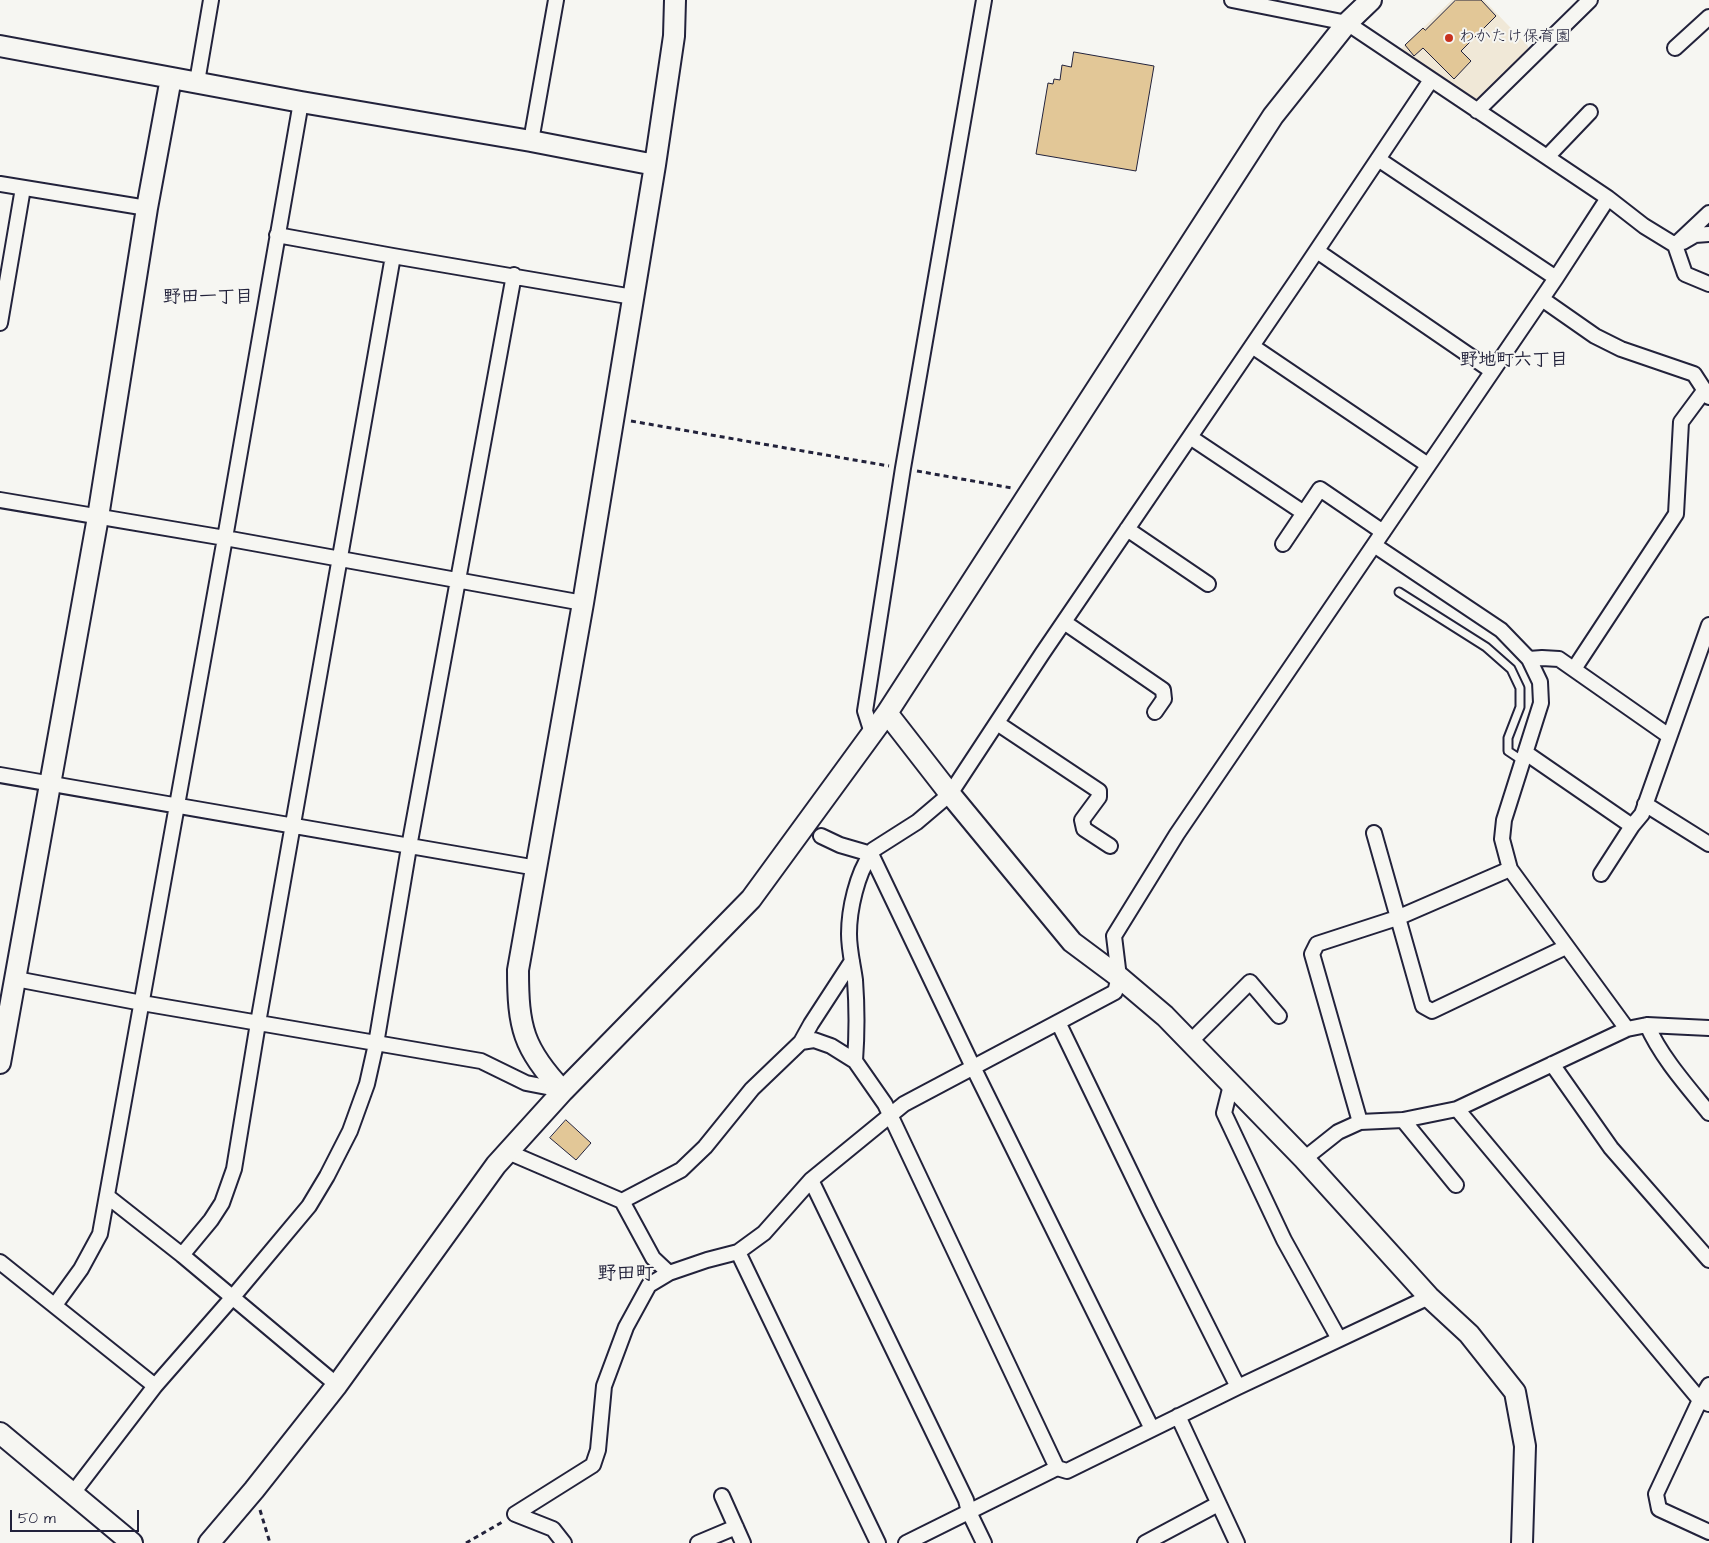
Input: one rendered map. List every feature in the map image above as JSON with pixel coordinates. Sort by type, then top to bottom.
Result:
[{"type":"street","points":[[197,82],[210,0]]},
{"type":"street","points":[[531,141],[556,0]]},
{"type":"street","points":[[563,1090],[548,1075],[534,1056],[522,1028],[518,1004],[518,970],[583,603],[655,165],[674,36],[675,0]]},
{"type":"street","points":[[872,733],[865,711],[904,468],[984,0]]},
{"type":"street","points":[[1232,0],[1347,23],[1608,198],[1644,226],[1675,245],[1685,274],[1709,284]]},
{"type":"street","points":[[209,1543],[254,1490],[337,1385],[496,1165],[563,1090],[751,899],[887,714],[1273,116],[1347,23],[1371,0]]},
{"type":"street","points":[[1477,111],[1590,0]]},
{"type":"street","points":[[1675,48],[1709,17]]},
{"type":"street","points":[[0,46],[655,165]]},
{"type":"street","points":[[0,1063],[98,517],[147,208],[171,78]]},
{"type":"street","points":[[855,1061],[857,1017],[849,936],[850,912],[862,868],[873,850],[917,822],[950,794],[1064,622],[1431,80]]},
{"type":"street","points":[[55,1305],[81,1270],[100,1234],[301,102]]},
{"type":"street","points":[[1547,158],[1590,112]]},
{"type":"street","points":[[1378,160],[1556,278]]},
{"type":"street","points":[[0,184],[147,208]]},
{"type":"street","points":[[0,322],[23,188]]},
{"type":"street","points":[[515,1514],[593,1465],[598,1450],[604,1386],[623,1336],[649,1286],[669,1273],[738,1252],[764,1233],[811,1180],[904,1104],[1115,992],[1119,977],[1114,936],[1177,834],[1542,299],[1608,198]]},
{"type":"street","points":[[1675,245],[1709,213]]},
{"type":"street","points":[[1675,245],[1695,235],[1709,234]]},
{"type":"street","points":[[277,235],[633,297]]},
{"type":"street","points":[[1317,251],[1492,371]]},
{"type":"street","points":[[182,1255],[211,1220],[222,1203],[234,1169],[393,256]]},
{"type":"street","points":[[73,1493],[155,1386],[309,1206],[327,1176],[356,1115],[367,1084],[376,1044],[409,847],[514,276]]},
{"type":"street","points":[[1542,299],[1595,336],[1621,349],[1694,374],[1707,394],[1681,422],[1676,514],[1574,669]]},
{"type":"street","points":[[1252,346],[1428,465]]},
{"type":"street","points":[[1190,437],[1304,512]]},
{"type":"street","points":[[1283,544],[1320,489],[1383,532]]},
{"type":"street","points":[[0,500],[341,558],[583,603]]},
{"type":"street","points":[[1127,529],[1208,584]]},
{"type":"street","points":[[1374,545],[1501,630],[1529,659],[1540,682],[1541,703],[1504,820],[1502,840],[1510,869],[1627,1029]]},
{"type":"street","points":[[1064,622],[1163,690],[1164,699],[1155,712]]},
{"type":"street","points":[[1601,874],[1642,814],[1709,624]]},
{"type":"street","points":[[1529,659],[1559,659],[1669,736]]},
{"type":"street","points":[[887,714],[1072,942],[1119,977],[1164,1016],[1190,1042],[1304,1159],[1428,1297],[1469,1334],[1515,1392],[1525,1446],[1522,1543]]},
{"type":"street","points":[[997,723],[1099,791],[1099,797],[1082,820],[1084,829],[1110,846]]},
{"type":"street","points":[[1525,757],[1632,826]]},
{"type":"street","points":[[0,775],[537,868]]},
{"type":"street","points":[[1645,804],[1709,844]]},
{"type":"street","points":[[1374,833],[1422,1006],[1432,1011],[1566,947]]},
{"type":"street","points":[[821,836],[840,845],[871,854],[973,1067],[1152,1429]]},
{"type":"street","points":[[1360,1122],[1312,954],[1317,944],[1397,918],[1510,869]]},
{"type":"street","points":[[622,1201],[681,1170],[705,1147],[752,1088],[801,1042],[852,961]]},
{"type":"street","points":[[16,979],[142,1003],[481,1061],[526,1083],[563,1090]]},
{"type":"street","points":[[1190,1042],[1250,982],[1279,1016]]},
{"type":"street","points":[[1058,1022],[1238,1387]]},
{"type":"street","points":[[1304,1159],[1338,1132],[1360,1122],[1403,1120],[1456,1109],[1627,1029],[1647,1025],[1709,1028]]},
{"type":"street","points":[[1647,1025],[1652,1036],[1686,1085],[1709,1112]]},
{"type":"street","points":[[801,1042],[814,1040],[831,1046],[855,1061],[885,1104],[1057,1468]]},
{"type":"street","points":[[1552,1064],[1611,1148],[1709,1260]]},
{"type":"street","points":[[1231,1085],[1224,1113],[1284,1240],[1339,1339]]},
{"type":"street","points":[[1456,1109],[1705,1402]]},
{"type":"street","points":[[1403,1120],[1456,1185]]},
{"type":"street","points":[[508,1152],[622,1201],[654,1258],[669,1273]]},
{"type":"street","points":[[811,1180],[966,1500],[969,1512],[984,1543]]},
{"type":"street","points":[[107,1196],[182,1255],[337,1385]]},
{"type":"street","points":[[738,1252],[878,1543]]},
{"type":"street","points":[[0,1262],[155,1386]]},
{"type":"street","points":[[906,1543],[1057,1468],[1067,1471],[1428,1297]]},
{"type":"street","points":[[1709,1385],[1705,1402],[1656,1494],[1659,1509],[1709,1532]]},
{"type":"street","points":[[1178,1416],[1237,1543]]},
{"type":"street","points":[[0,1432],[132,1543]]},
{"type":"street","points":[[722,1496],[743,1543]]},
{"type":"street","points":[[1145,1543],[1218,1504]]},
{"type":"street","points":[[515,1514],[553,1529],[564,1543]]},
{"type":"street","points":[[698,1543],[736,1527]]},
{"type":"lane","points":[[1399,592],[1486,647],[1511,669],[1520,688],[1520,707],[1508,738],[1508,750],[1525,757]]},
{"type":"path","points":[[613,418],[1031,491]]},
{"type":"path","points":[[254,1490],[270,1543]]},
{"type":"path","points":[[466,1543],[515,1514]]},
{"type":"shaded area","points":[[1452,0],[1484,0],[1528,46],[1528,51],[1478,100],[1472,100],[1432,74],[1401,49]]},
{"type":"building","points":[[1456,0],[1481,0],[1496,16],[1461,51],[1471,61],[1454,79],[1423,48],[1414,56],[1405,45],[1423,28],[1425,30]]},
{"type":"building","points":[[1074,52],[1154,66],[1136,171],[1036,154],[1048,83],[1053,84],[1054,79],[1060,80],[1062,65],[1071,67]]},
{"type":"building","points":[[566,1120],[591,1143],[576,1160],[550,1138]]},
{"type":"place","name":"わかたけ保育園","points":[[1449,38]]},
{"type":"district","name":"野田一丁目","points":[[208,298]]},
{"type":"district","name":"野地町六丁目","points":[[1514,361]]},
{"type":"district","name":"野田町","points":[[626,1275]]}]
